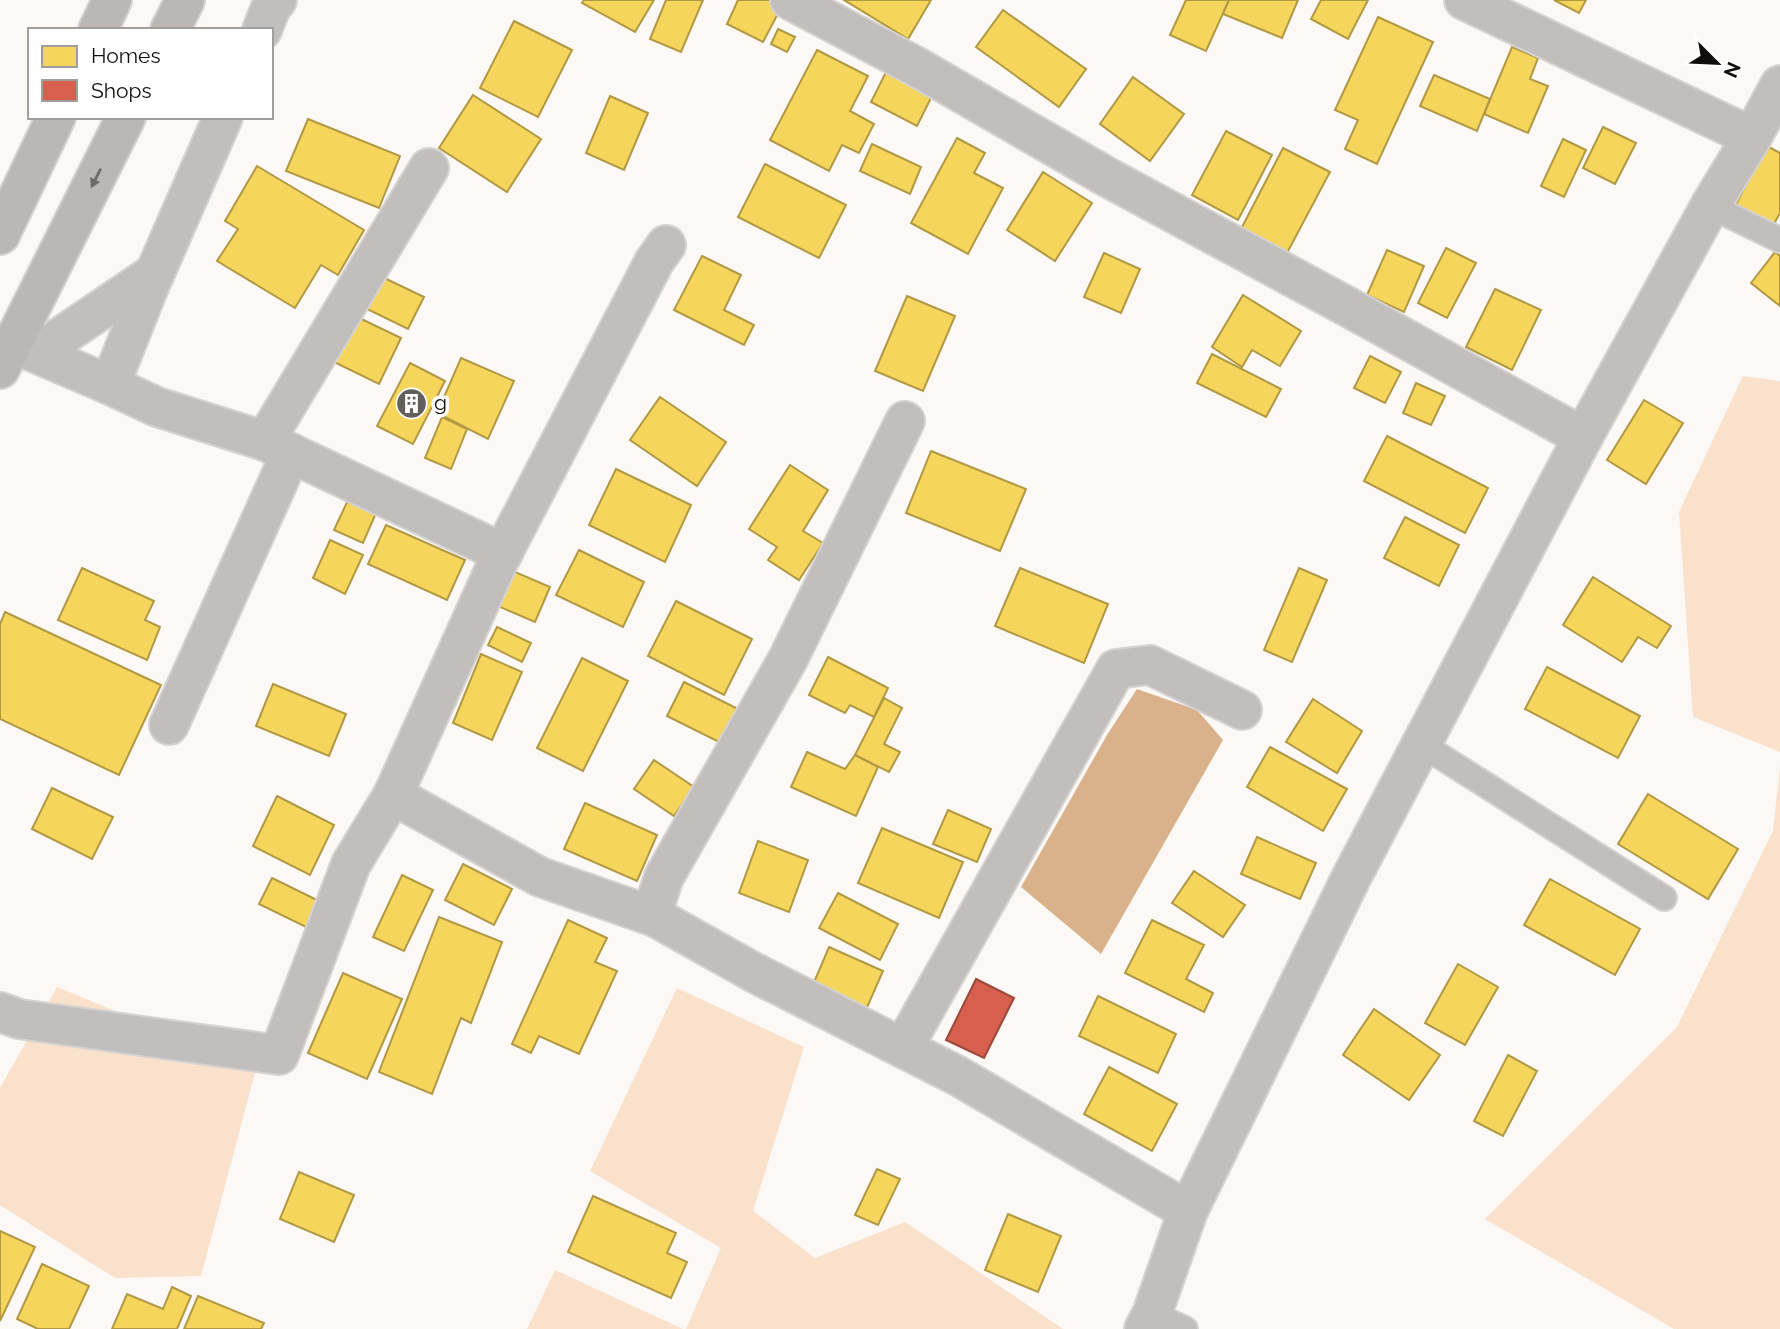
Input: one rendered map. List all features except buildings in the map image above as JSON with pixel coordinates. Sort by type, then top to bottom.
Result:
[{"type":"main road","points":[[99,28],[112,0]]},
{"type":"main road","points":[[171,28],[185,0]]},
{"type":"main road","points":[[0,235],[55,119]]},
{"type":"main road","points":[[17,355],[125,119]]},
{"type":"street","points":[[263,28],[271,7],[277,0]]},
{"type":"street","points":[[790,0],[915,66],[1107,177],[1583,437]]},
{"type":"street","points":[[1464,0],[1752,138]]},
{"type":"street","points":[[1160,1324],[1188,1211],[1345,890],[1583,437],[1780,85]]},
{"type":"street","points":[[110,385],[222,119]]},
{"type":"street","points":[[169,724],[278,447],[429,168]]},
{"type":"street","points":[[0,1012],[19,1019],[279,1055],[351,864],[393,795],[503,553],[654,262],[666,245]]},
{"type":"street","points":[[17,355],[155,273]]},
{"type":"street","points":[[17,355],[110,385],[157,407],[278,447],[503,553]]},
{"type":"street","points":[[655,917],[655,904],[664,877],[788,659],[905,421]]},
{"type":"street","points":[[903,1048],[1116,669],[1150,665],[1242,710]]},
{"type":"street","points":[[393,795],[540,877],[655,917],[753,972],[958,1076],[1188,1211]]},
{"type":"lane","points":[[1710,206],[1780,240]]},
{"type":"lane","points":[[1421,744],[1664,898]]},
{"type":"shaded area","points":[[1743,376],[1780,381],[1780,752],[1693,717],[1679,512]]},
{"type":"shaded area","points":[[1137,689],[1197,710],[1223,740],[1101,954],[1021,887],[1107,735]]},
{"type":"shaded area","points":[[1780,766],[1780,1329],[1674,1329],[1485,1219],[1677,1027],[1773,831]]},
{"type":"shaded area","points":[[57,987],[256,1069],[201,1276],[115,1278],[0,1205],[0,1088]]},
{"type":"shaded area","points":[[677,988],[804,1047],[753,1211],[815,1258],[905,1222],[1063,1329],[686,1329],[721,1248],[590,1171]]},
{"type":"shaded area","points":[[555,1270],[683,1329],[527,1329]]},
{"type":"place","name":"g","points":[[411,403]]}]
